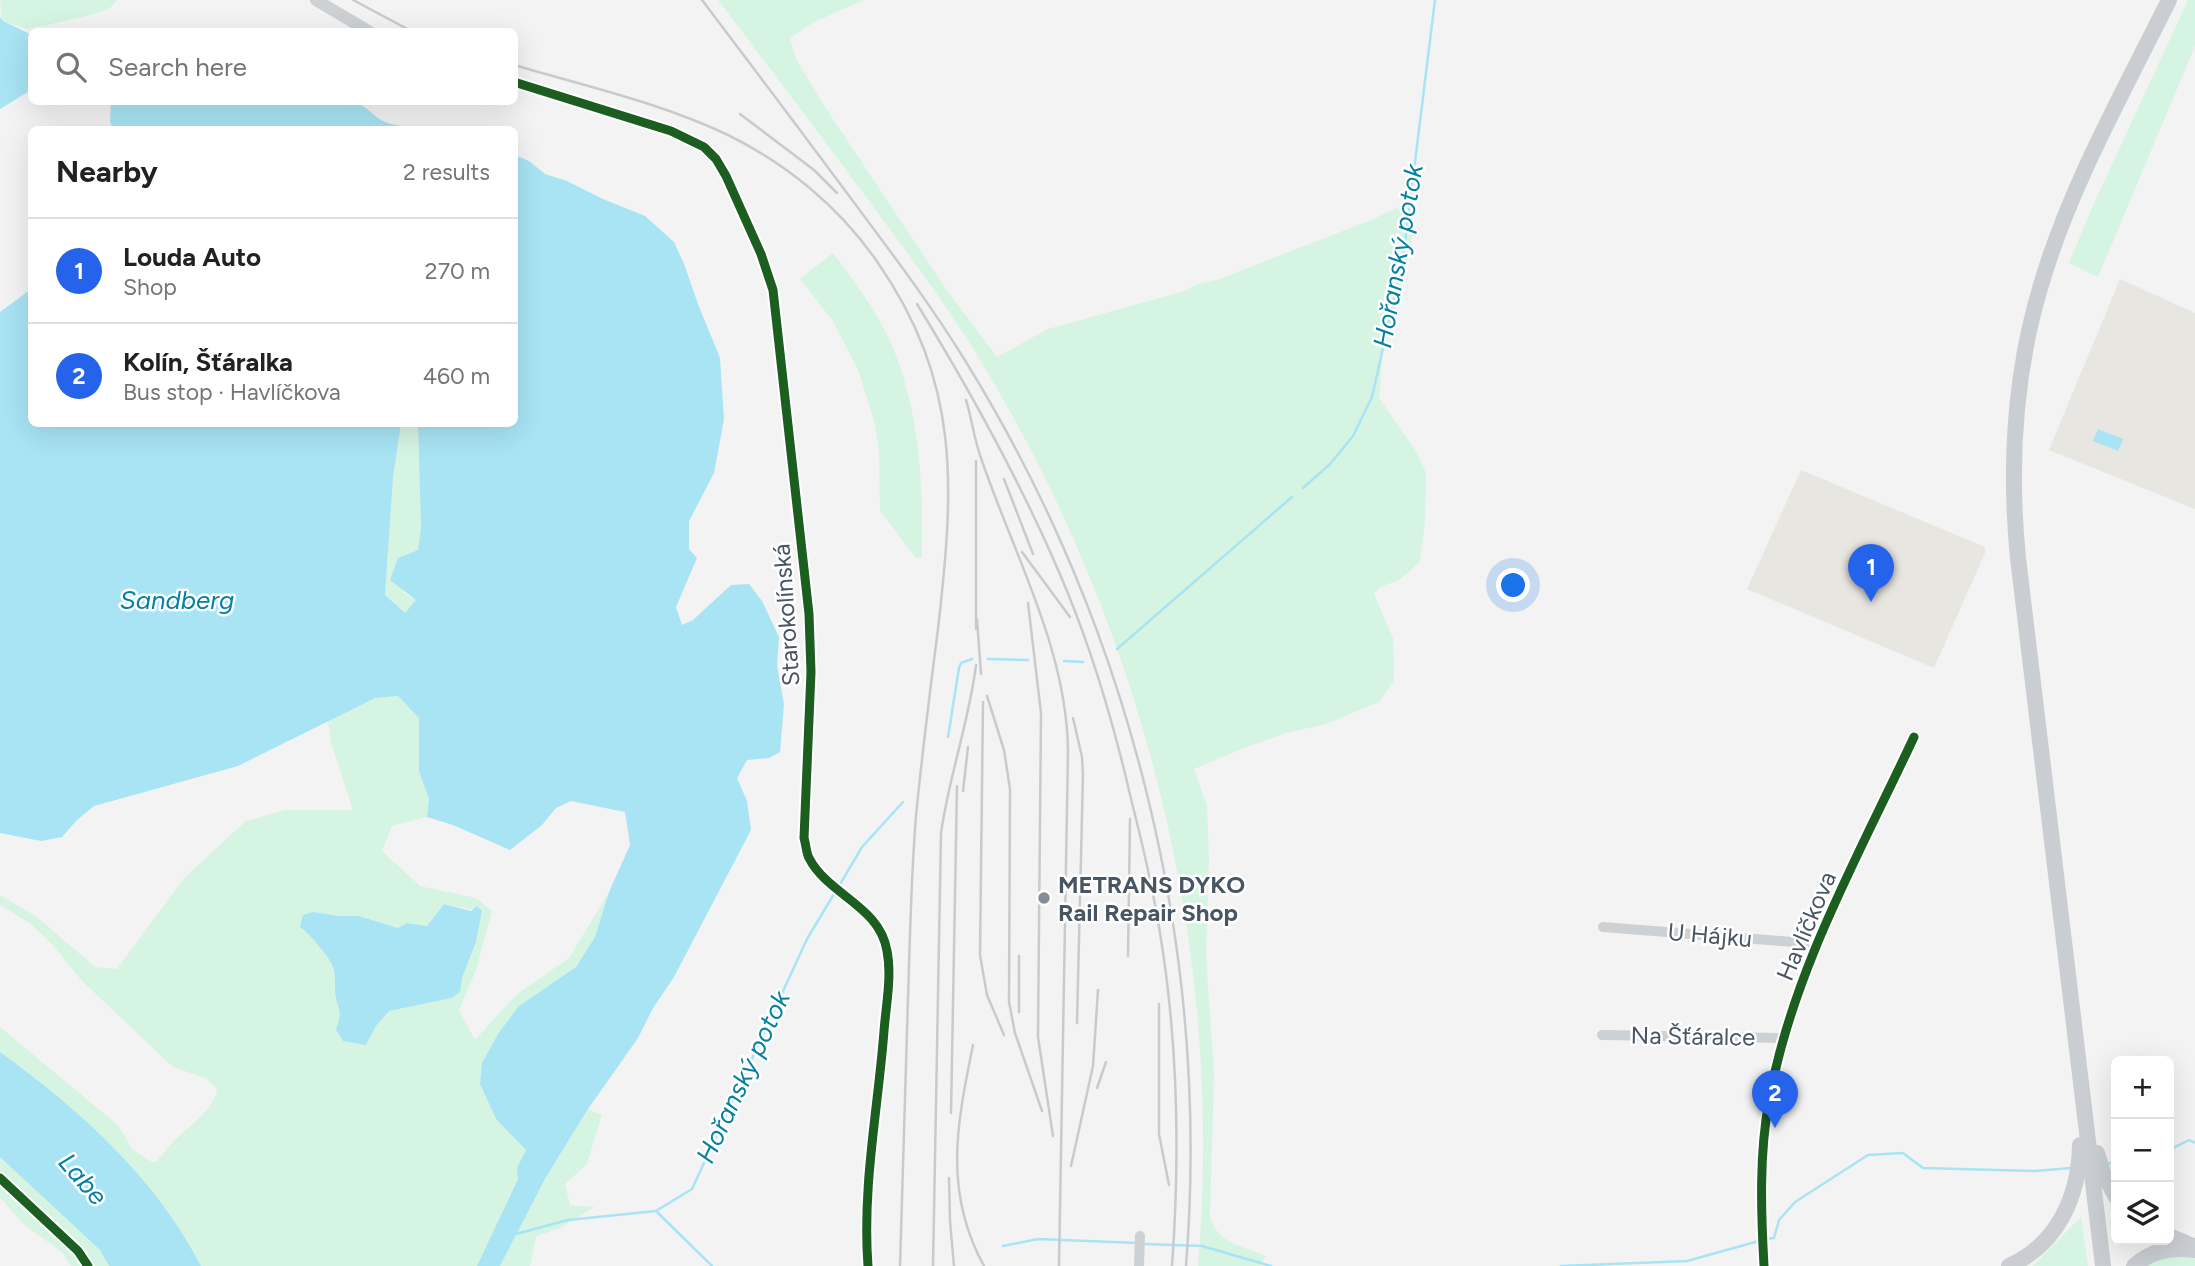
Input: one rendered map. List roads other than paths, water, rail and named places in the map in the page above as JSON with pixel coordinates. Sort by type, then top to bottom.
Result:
[{"type":"main road","points":[[2103,1266],[2018,558],[2014,509],[2015,425],[2025,349],[2046,266],[2082,180],[2169,0]]},
{"type":"main road","points":[[2009,1266],[2024,1259],[2049,1237],[2091,1175],[2089,1156]]},
{"type":"main road","points":[[2091,1175],[2111,1193]]},
{"type":"main road","points":[[2174,1238],[2195,1248]]},
{"type":"main road","points":[[2134,1266],[2149,1255],[2162,1251],[2195,1248]]},
{"type":"street","points":[[316,0],[363,28]]},
{"type":"street","name":"Starokolínská","points":[[518,83],[671,131],[704,147],[716,159],[726,176],[761,254],[773,290],[808,614],[811,672],[804,838],[808,856],[817,870],[876,923],[887,951],[888,976],[881,1066],[867,1203],[868,1266]]},
{"type":"street","name":"Havlíčkova","points":[[1764,1266],[1763,1180],[1767,1115],[1784,1038],[1798,992],[1818,944],[1914,737]]},
{"type":"street","name":"U Hájku","points":[[1602,927],[1818,944]]},
{"type":"street","name":"Na Šťáralce","points":[[1602,1035],[1784,1038]]},
{"type":"street","points":[[1139,1266],[1140,1236]]},
{"type":"water","points":[[0,17],[28,33],[28,92],[0,109]]},
{"type":"water","points":[[111,105],[362,105],[381,120],[405,126],[112,126]]},
{"type":"water","name":"Sandberg","points":[[518,156],[545,174],[645,216],[674,242],[720,358],[724,419],[714,473],[689,521],[689,549],[697,558],[676,607],[682,625],[693,620],[731,585],[749,584],[762,601],[779,637],[777,666],[784,704],[780,752],[769,758],[747,760],[737,778],[747,801],[751,830],[674,977],[653,1008],[638,1038],[588,1109],[546,1177],[500,1266],[477,1266],[518,1179],[517,1168],[526,1150],[496,1119],[480,1084],[482,1063],[498,1034],[519,1006],[576,967],[595,937],[609,892],[630,845],[625,812],[571,801],[556,808],[542,825],[510,850],[453,825],[427,817],[429,799],[419,771],[419,718],[398,696],[375,698],[238,766],[94,806],[62,837],[41,841],[0,833],[0,312],[28,291],[28,427],[401,427],[393,478],[385,595],[405,613],[416,600],[390,580],[398,558],[418,550],[421,528],[418,427],[518,427]]},
{"type":"water","points":[[2098,429],[2123,439],[2118,451],[2093,441]]},
{"type":"water","points":[[444,904],[471,911],[477,906],[482,911],[476,942],[462,978],[460,992],[452,998],[389,1011],[376,1026],[366,1045],[343,1041],[336,1030],[340,1013],[335,995],[334,970],[320,947],[300,927],[303,915],[313,912],[359,916],[398,928],[407,923],[427,926]]},
{"type":"water","name":"Labe","points":[[0,1052],[58,1097],[113,1147],[162,1203],[201,1266],[109,1266],[100,1250],[0,1157]]},
{"type":"waterway","name":"Hořanský potok","points":[[1303,488],[1330,464],[1353,436],[1372,397],[1403,259],[1435,0]]},
{"type":"waterway","name":"Hořanský potok","points":[[1117,649],[1292,497]]},
{"type":"waterway","name":"Hořanský potok","points":[[948,737],[959,668],[961,663],[972,659]]},
{"type":"waterway","name":"Hořanský potok","points":[[988,659],[1028,660]]},
{"type":"waterway","name":"Hořanský potok","points":[[1064,661],[1083,662]]},
{"type":"waterway","name":"Hořanský potok","points":[[839,886],[862,847],[903,802]]},
{"type":"waterway","name":"Hořanský potok","points":[[516,1234],[568,1220],[656,1211],[692,1189],[807,939],[834,894]]},
{"type":"waterway","points":[[2174,1148],[2189,1140],[2195,1143]]},
{"type":"waterway","points":[[1766,1239],[1774,1238],[1779,1220],[1795,1202],[1868,1155],[1903,1153],[1923,1168],[2035,1171],[2071,1168]]},
{"type":"waterway","points":[[2106,1164],[2111,1163]]},
{"type":"waterway","points":[[657,1212],[712,1266]]},
{"type":"waterway","points":[[1003,1246],[1038,1239],[1137,1243]]},
{"type":"waterway","points":[[1561,1266],[1687,1261],[1759,1241]]},
{"type":"waterway","points":[[1144,1244],[1202,1246],[1271,1266]]},
{"type":"railway","points":[[353,0],[406,28]]},
{"type":"railway","points":[[702,0],[889,250],[966,362],[1024,465],[1074,572],[1115,683],[1148,797],[1171,912],[1186,1030],[1191,1148],[1186,1266]]},
{"type":"railway","points":[[518,66],[676,114],[728,135],[771,159],[810,188],[846,222],[876,260],[904,305],[924,350],[938,394],[945,438],[947,529],[914,839],[900,1266]]},
{"type":"railway","points":[[740,114],[814,170],[837,193]]},
{"type":"railway","points":[[917,304],[999,447],[1036,521],[1069,596],[1105,698],[1144,851],[1160,933],[1171,1016],[1176,1099],[1172,1266]]},
{"type":"railway","points":[[966,400],[981,458],[1048,639],[1065,713],[1068,751],[1059,1266]]},
{"type":"railway","points":[[976,461],[976,629]]},
{"type":"railway","points":[[1004,479],[1033,554]]},
{"type":"railway","points":[[1022,552],[1070,617]]},
{"type":"railway","points":[[1028,603],[1041,713],[1038,1037],[1053,1136]]},
{"type":"railway","points":[[977,619],[981,674]]},
{"type":"railway","points":[[933,1266],[941,833],[976,665]]},
{"type":"railway","points":[[987,696],[1004,750],[1010,789],[1009,1002],[1015,1033],[1042,1111]]},
{"type":"railway","points":[[983,702],[980,955],[987,995],[1004,1035]]},
{"type":"railway","points":[[1073,718],[1083,774],[1077,1023]]},
{"type":"railway","points":[[963,791],[968,747]]},
{"type":"railway","points":[[951,1113],[957,786]]},
{"type":"railway","points":[[1128,956],[1130,819]]},
{"type":"railway","points":[[1019,956],[1019,1012]]},
{"type":"railway","points":[[1071,1166],[1093,1066],[1098,990]]},
{"type":"railway","points":[[1159,1004],[1159,1134],[1169,1185]]},
{"type":"railway","points":[[973,1045],[962,1102],[957,1157],[958,1184],[971,1238],[984,1266]]},
{"type":"railway","points":[[1097,1088],[1106,1062]]},
{"type":"railway","points":[[949,1178],[954,1266]]},
{"type":"place","name":"Louda Auto","points":[[1871,602]]},
{"type":"place","name":"METRANS DYKO Rail Repair Shop","points":[[1044,898]]},
{"type":"place","name":"Kolín, Šťáralka","points":[[1775,1128]]}]
